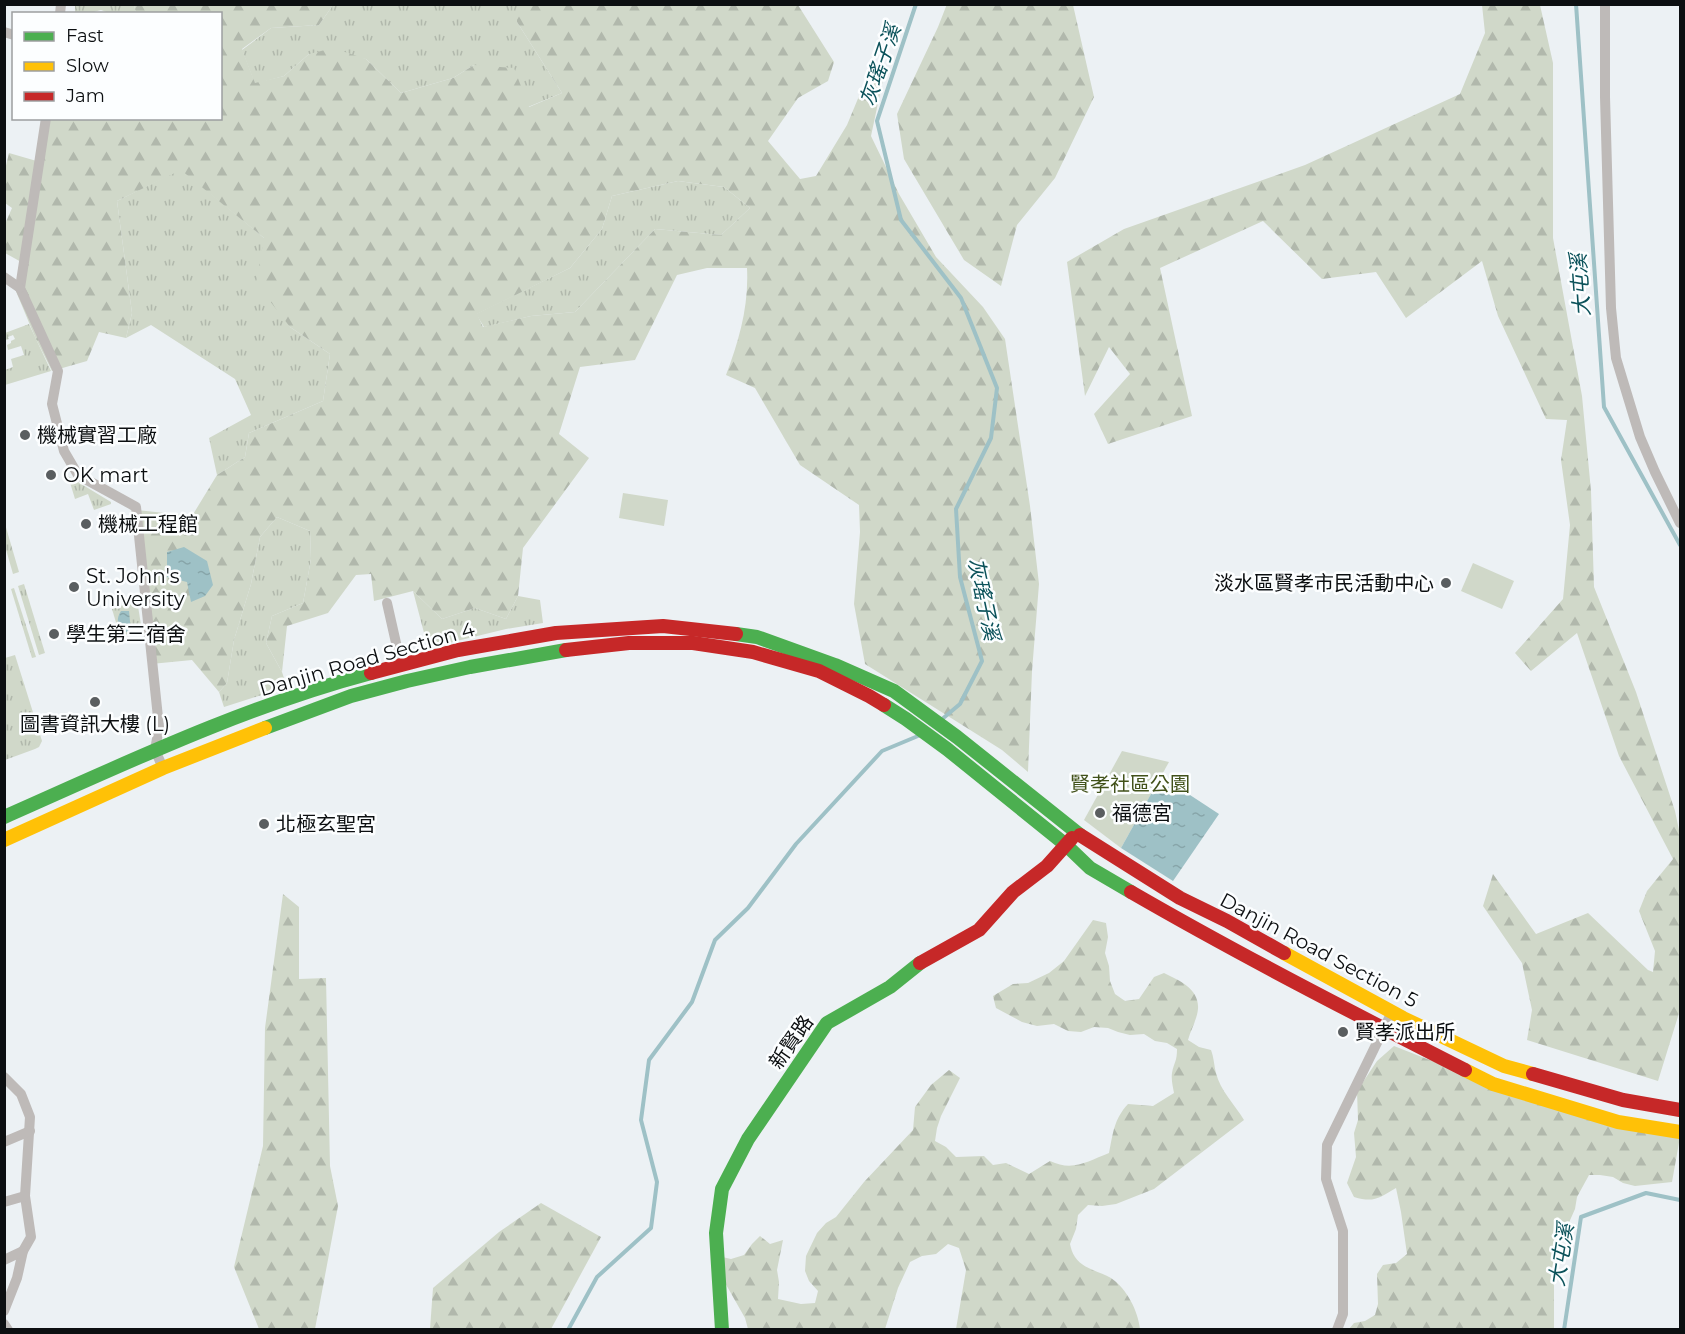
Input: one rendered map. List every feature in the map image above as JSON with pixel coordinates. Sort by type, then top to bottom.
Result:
[{"type":"main road","name":"Danjin Road Section 4","points":[[4,817],[155,750],[244,714],[346,680],[458,650],[556,633],[663,626],[757,637],[835,664],[894,691],[1032,795]]},
{"type":"main road","name":"Danjin Road Section 4","points":[[4,840],[163,768],[351,696],[470,667],[557,651],[629,643],[693,643],[753,652],[819,671],[869,696],[906,719],[1066,844]]},
{"type":"main road","name":"Danjin Road Section 5","points":[[1032,795],[1076,832],[1180,898],[1227,921],[1392,1012],[1504,1066],[1623,1100],[1680,1110]]},
{"type":"main road","name":"新賢路","points":[[722,1329],[716,1233],[722,1189],[748,1138],[827,1023],[890,987],[923,960],[980,930],[1013,892],[1047,866],[1076,832]]},
{"type":"main road","name":"Danjin Road Section 5","points":[[1066,844],[1090,868],[1183,922],[1493,1084],[1618,1122],[1680,1132]]},
{"type":"street","points":[[1605,4],[1605,97],[1611,308],[1616,358],[1640,437],[1680,523]]},
{"type":"street","points":[[46,120],[20,288],[58,371],[52,405],[64,451],[78,476],[136,507],[159,727],[155,750],[163,768]]},
{"type":"street","points":[[4,278],[20,288]]},
{"type":"street","points":[[387,603],[401,665]]},
{"type":"street","points":[[1337,1329],[1343,1314],[1343,1231],[1326,1179],[1327,1145],[1392,1012]]},
{"type":"street","points":[[4,1077],[21,1094],[30,1117],[25,1196],[31,1237],[23,1251],[17,1278],[4,1311]]},
{"type":"street","points":[[4,1142],[30,1131]]},
{"type":"street","points":[[4,1202],[25,1196]]},
{"type":"street","points":[[4,1260],[23,1251]]},
{"type":"street","points":[[4,1324],[8,1329]]},
{"type":"green space","points":[[75,4],[134,5],[136,12],[101,10],[75,12]]},
{"type":"green space","points":[[947,4],[1073,5],[1094,97],[1055,178],[1017,225],[1001,286],[964,260],[904,159],[897,114]]},
{"type":"green space","points":[[134,5],[333,5],[319,25],[271,28],[242,49],[255,83],[284,76],[309,54],[333,48],[366,59],[401,93],[453,78],[474,65],[514,68],[529,107],[562,93],[517,22],[517,5],[798,5],[834,62],[828,81],[798,98],[768,141],[800,179],[816,176],[847,125],[874,60],[884,75],[871,136],[899,194],[936,257],[983,307],[1005,339],[1030,506],[1039,584],[1032,671],[1028,772],[1002,750],[865,664],[854,604],[860,532],[859,505],[800,465],[755,388],[726,375],[742,323],[747,268],[707,268],[677,275],[635,360],[580,367],[559,434],[589,458],[523,548],[518,596],[506,619],[475,608],[442,619],[413,591],[374,601],[371,574],[356,575],[328,613],[287,626],[282,672],[266,643],[272,616],[303,603],[311,559],[310,531],[277,517],[260,537],[251,584],[234,640],[227,683],[219,692],[192,660],[151,664],[137,510],[192,516],[217,475],[245,457],[249,433],[323,401],[330,354],[290,327],[256,283],[264,238],[181,170],[117,201],[132,313],[126,338],[99,332],[87,361],[52,371],[15,289],[23,263],[5,253],[5,224],[12,208],[5,203],[4,174],[9,153],[40,162],[47,120],[222,120],[222,12],[136,12]],"holes":[[[678,181],[724,187],[750,208],[721,235],[655,229],[575,312],[531,316],[483,327],[477,314],[570,268],[602,229],[612,196]]]},
{"type":"green space","points":[[333,5],[517,5],[517,22],[562,93],[528,107],[474,65],[453,78],[401,93],[366,59],[309,54],[284,76],[255,84],[242,50],[271,28],[319,25]]},
{"type":"green space","points":[[1482,5],[1540,5],[1553,63],[1553,238],[1582,396],[1591,491],[1594,587],[1636,692],[1675,811],[1680,835],[1680,1010],[1658,1081],[1527,1040],[1532,1010],[1522,963],[1483,906],[1493,874],[1536,934],[1588,913],[1648,970],[1653,972],[1655,951],[1639,911],[1647,891],[1673,859],[1619,756],[1577,633],[1531,671],[1515,653],[1563,599],[1570,525],[1561,460],[1567,420],[1546,419],[1498,316],[1482,261],[1406,318],[1376,272],[1322,279],[1263,221],[1160,268],[1192,416],[1108,444],[1094,414],[1130,374],[1109,347],[1085,396],[1067,262],[1124,229],[1305,165],[1460,94],[1485,33]]},
{"type":"green space","points":[[181,169],[264,238],[290,327],[330,354],[323,401],[249,433],[245,457],[217,475],[209,438],[251,415],[235,379],[151,325],[126,338],[132,313],[117,201]]},
{"type":"green space","points":[[678,181],[724,187],[750,208],[721,235],[655,229],[575,312],[531,316],[484,327],[476,314],[570,268],[602,229],[612,196]]},
{"type":"green space","points":[[29,324],[51,371],[5,385],[5,370],[13,367],[11,359],[24,355],[21,346],[8,350],[7,345],[15,339],[13,335],[5,340],[5,333]]},
{"type":"green space","points":[[68,476],[111,504],[94,510],[88,494],[75,499]]},
{"type":"green space","points":[[623,493],[668,500],[664,526],[619,518]]},
{"type":"green space","points":[[277,517],[310,531],[311,559],[303,603],[272,616],[266,643],[282,672],[287,687],[224,707],[219,692],[227,683],[234,640],[251,584],[260,537]]},
{"type":"green space","points":[[5,524],[19,572],[13,574],[5,546]]},
{"type":"green space","points":[[1473,563],[1514,581],[1502,609],[1461,591]]},
{"type":"green space","points":[[24,584],[45,653],[39,655],[18,586]]},
{"type":"green space","points":[[14,588],[36,657],[32,658],[11,589]]},
{"type":"green space","points":[[413,591],[442,619],[475,608],[506,619],[518,596],[540,600],[543,623],[506,629],[428,648]]},
{"type":"green space","points":[[137,600],[142,631],[120,636],[112,609]]},
{"type":"green space","points":[[15,655],[42,741],[39,747],[5,760],[5,658]]},
{"type":"green space","name":"賢孝社區公園","points":[[1122,751],[1169,762],[1121,848],[1084,820]]},
{"type":"green space","points":[[283,894],[299,907],[299,979],[326,978],[330,1166],[338,1206],[315,1329],[259,1329],[234,1267],[263,1146],[265,1028]]},
{"type":"green space","points":[[1093,920],[1106,923],[1108,937],[1105,953],[1115,994],[1125,1001],[1139,999],[1154,977],[1164,973],[1185,984],[1195,995],[1198,1009],[1188,1040],[1199,1047],[1211,1050],[1221,1085],[1244,1120],[1154,1189],[1116,1204],[1088,1205],[1078,1215],[1070,1244],[1074,1255],[1082,1264],[1111,1278],[1122,1288],[1134,1308],[1140,1329],[956,1329],[966,1270],[959,1248],[948,1244],[936,1254],[922,1256],[910,1262],[898,1288],[885,1329],[748,1329],[745,1318],[724,1281],[718,1256],[731,1259],[744,1255],[760,1236],[770,1244],[783,1240],[777,1270],[778,1299],[801,1304],[815,1303],[818,1291],[809,1281],[805,1271],[806,1256],[817,1233],[826,1223],[836,1217],[864,1182],[913,1130],[915,1107],[931,1085],[949,1070],[960,1078],[941,1116],[935,1141],[946,1147],[956,1157],[984,1156],[993,1165],[1006,1163],[1029,1174],[1050,1161],[1066,1166],[1087,1162],[1109,1153],[1117,1121],[1128,1104],[1153,1106],[1174,1093],[1172,1076],[1177,1049],[1167,1043],[1155,1041],[1144,1034],[1130,1035],[1108,1028],[1094,1027],[1081,1032],[1068,1031],[1054,1024],[1037,1026],[1022,1022],[996,1008],[993,996],[1013,984],[1028,983],[1049,973],[1064,961]]},
{"type":"green space","points":[[1394,1046],[1549,1107],[1680,1137],[1672,1182],[1635,1186],[1613,1177],[1589,1175],[1577,1197],[1557,1261],[1554,1276],[1554,1329],[1349,1329],[1354,1323],[1365,1321],[1375,1315],[1378,1304],[1377,1274],[1383,1265],[1396,1263],[1407,1254],[1396,1188],[1381,1197],[1367,1200],[1354,1197],[1347,1183],[1356,1157],[1354,1133],[1358,1120],[1357,1091],[1377,1061]]},
{"type":"green space","points":[[541,1203],[601,1237],[551,1329],[430,1329],[433,1288],[499,1232]]},
{"type":"water","points":[[184,547],[207,561],[213,585],[205,596],[191,602],[187,582],[167,577],[167,552]]},
{"type":"water","points":[[121,611],[129,611],[131,632],[123,632],[119,627],[118,619]]},
{"type":"water","points":[[1161,776],[1219,814],[1173,881],[1121,848]]},
{"type":"waterway","name":"灰瑤子溪","points":[[916,4],[877,121],[901,220],[961,298],[997,388],[991,438],[956,509],[960,577],[982,661],[960,704],[941,720]]},
{"type":"waterway","name":"大屯溪","points":[[1576,4],[1604,407],[1680,545]]},
{"type":"waterway","name":"灰瑤子溪","points":[[568,1330],[597,1277],[651,1228],[657,1182],[641,1120],[649,1060],[692,1002],[715,940],[748,908],[796,844],[882,751],[918,736]]},
{"type":"waterway","name":"大屯溪","points":[[1564,1330],[1581,1217],[1646,1193],[1680,1200]]},
{"type":"traffic: fast","points":[[736,634],[757,637],[835,665],[894,691],[957,737],[1080,835]]},
{"type":"traffic: fast","points":[[265,728],[351,696],[407,681],[566,650]]},
{"type":"traffic: fast","points":[[4,817],[184,738],[277,702],[371,673]]},
{"type":"traffic: fast","points":[[884,705],[947,749],[1066,845],[1090,868],[1131,892]]},
{"type":"traffic: fast","points":[[722,1330],[716,1233],[722,1189],[748,1139],[827,1023],[890,987],[920,963]]},
{"type":"traffic: slow","points":[[4,840],[163,768],[265,728]]},
{"type":"traffic: slow","points":[[1284,953],[1403,1018],[1504,1066],[1533,1074]]},
{"type":"traffic: slow","points":[[1465,1070],[1493,1084],[1618,1122],[1680,1132]]},
{"type":"traffic: jam","points":[[371,673],[458,650],[556,633],[663,626],[736,634]]},
{"type":"traffic: jam","points":[[566,650],[629,643],[693,643],[753,652],[819,671],[884,705]]},
{"type":"traffic: jam","points":[[1080,835],[1180,898],[1284,953]]},
{"type":"traffic: jam","points":[[920,963],[979,930],[1013,892],[1047,866],[1072,838]]},
{"type":"traffic: jam","points":[[1131,892],[1255,961],[1465,1070]]},
{"type":"traffic: jam","points":[[1533,1074],[1623,1100],[1680,1110]]},
{"type":"place","name":"機械實習工廠","points":[[25,435]]},
{"type":"place","name":"OK mart","points":[[51,475]]},
{"type":"place","name":"機械工程館","points":[[86,524]]},
{"type":"place","name":"淡水區賢孝市民活動中心","points":[[1446,583]]},
{"type":"place","name":"St. John's University","points":[[74,587]]},
{"type":"place","name":"學生第三宿舍","points":[[54,634]]},
{"type":"place","name":"圖書資訊大樓 (L)","points":[[95,702]]},
{"type":"place","name":"福德宮","points":[[1100,813]]},
{"type":"place","name":"北極玄聖宮","points":[[264,824]]},
{"type":"place","name":"賢孝派出所","points":[[1343,1032]]}]
